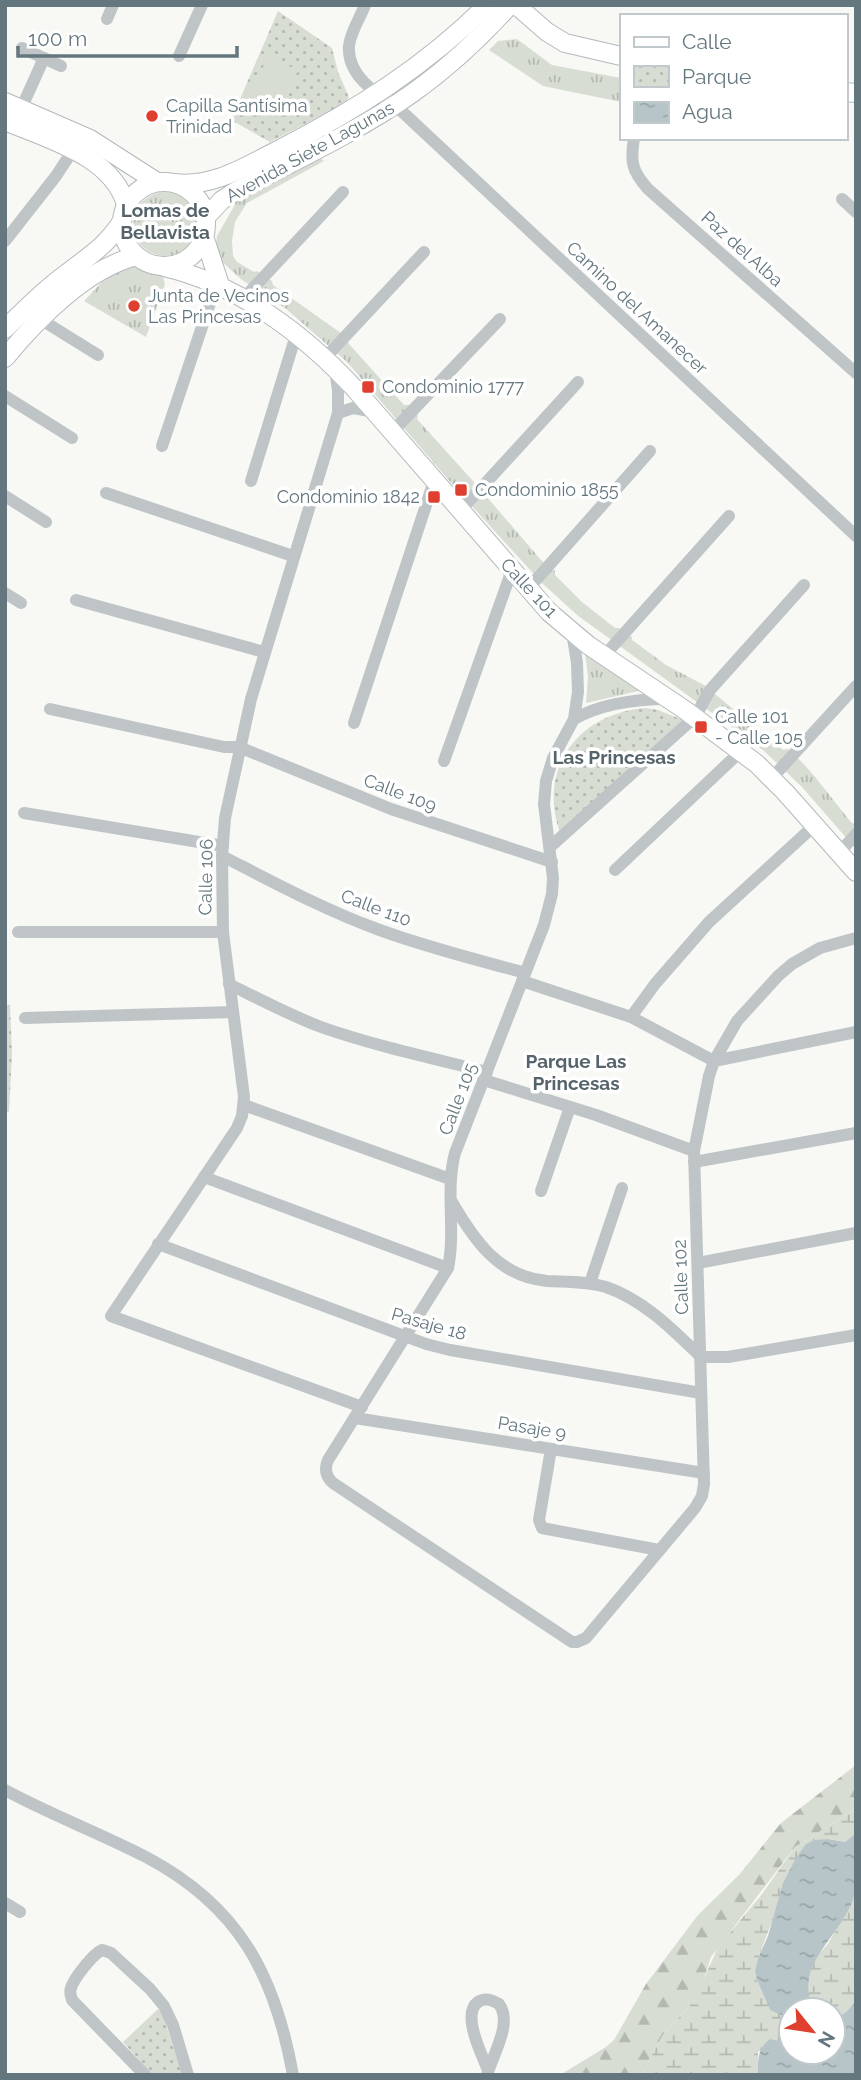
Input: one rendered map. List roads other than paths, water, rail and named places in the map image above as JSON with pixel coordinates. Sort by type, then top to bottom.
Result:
[{"type":"main road","name":"Avenida Siete Lagunas","points":[[165,183],[208,182],[232,173],[344,115],[426,60],[486,5]]},
{"type":"main road","name":"Avenida Siete Lagunas","points":[[206,217],[222,200],[236,191],[395,105],[456,58],[510,5]]},
{"type":"main road","points":[[516,5],[547,32],[565,43],[620,56]]},
{"type":"main road","points":[[13,105],[90,139],[165,183],[195,195],[206,217],[204,236],[220,285]]},
{"type":"main road","points":[[5,121],[73,150],[94,161],[109,174],[121,190],[123,236],[136,256],[149,264],[164,267],[179,264],[192,256],[204,236]]},
{"type":"main road","points":[[5,329],[60,278],[103,246],[142,188],[165,183]]},
{"type":"main road","points":[[5,358],[40,320],[69,294],[113,264],[136,256]]},
{"type":"main road","name":"Calle 101","points":[[164,267],[220,285],[296,335],[330,363],[528,589],[572,632],[741,751],[772,778],[856,872]]},
{"type":"street","points":[[107,19],[113,5]]},
{"type":"street","points":[[179,56],[202,5]]},
{"type":"street","name":"Camino del Amanecer","points":[[365,5],[349,47],[355,70],[362,81],[395,105],[856,536]]},
{"type":"street","points":[[22,48],[61,66]]},
{"type":"street","points":[[13,105],[44,58]]},
{"type":"street","name":"Paz del Alba","points":[[634,140],[632,166],[636,176],[648,189],[856,373]]},
{"type":"street","points":[[5,241],[64,166],[73,150]]},
{"type":"street","points":[[243,299],[342,192]]},
{"type":"street","points":[[842,199],[856,212]]},
{"type":"street","points":[[330,363],[424,252]]},
{"type":"street","points":[[162,446],[212,297],[220,285]]},
{"type":"street","points":[[392,432],[500,319]]},
{"type":"street","points":[[40,320],[98,355]]},
{"type":"street","points":[[251,481],[296,335]]},
{"type":"street","name":"Calle 106","points":[[111,1316],[237,1128],[244,1105],[223,932],[222,851],[239,747],[264,652],[338,413],[338,390],[330,363]]},
{"type":"street","points":[[460,511],[578,382]]},
{"type":"street","points":[[5,396],[72,438]]},
{"type":"street","points":[[338,413],[353,408],[375,412]]},
{"type":"street","points":[[528,589],[650,451]]},
{"type":"street","points":[[354,723],[434,481]]},
{"type":"street","points":[[106,493],[293,556]]},
{"type":"street","points":[[5,496],[46,522]]},
{"type":"street","points":[[604,656],[729,516]]},
{"type":"street","points":[[444,761],[512,570]]},
{"type":"street","points":[[550,847],[695,717],[710,690],[804,585]]},
{"type":"street","points":[[5,593],[21,603]]},
{"type":"street","points":[[76,600],[264,652]]},
{"type":"street","name":"Calle 105","points":[[572,632],[578,678],[574,719],[553,758],[545,780],[544,804],[552,862],[549,908],[455,1153],[450,1179],[451,1244],[448,1268],[328,1460],[326,1473],[333,1483],[567,1640],[577,1642]]},
{"type":"street","points":[[772,778],[856,686]]},
{"type":"street","points":[[574,719],[619,703],[668,699]]},
{"type":"street","name":"Calle 109","points":[[50,709],[224,747],[239,747],[402,813],[552,862]]},
{"type":"street","points":[[615,870],[741,751]]},
{"type":"street","name":"Calle 110","points":[[24,813],[222,851],[326,908],[376,929],[524,977],[631,1017],[714,1061]]},
{"type":"street","points":[[631,1017],[709,922],[815,825]]},
{"type":"street","points":[[839,853],[856,834]]},
{"type":"street","points":[[18,932],[223,932]]},
{"type":"street","name":"Calle 102","points":[[577,1642],[586,1637],[702,1496],[704,1473],[694,1157],[702,1106],[714,1061],[737,1021],[785,970],[820,948],[856,937]]},
{"type":"street","points":[[229,984],[321,1026],[485,1076],[694,1157],[856,1133]]},
{"type":"street","points":[[25,1018],[233,1012]]},
{"type":"street","points":[[714,1061],[856,1032]]},
{"type":"street","points":[[244,1105],[450,1179]]},
{"type":"street","points":[[541,1191],[570,1107]]},
{"type":"street","points":[[204,1177],[448,1268]]},
{"type":"street","points":[[590,1283],[622,1188]]},
{"type":"street","points":[[450,1199],[481,1247],[507,1269],[540,1280],[590,1283],[620,1293],[643,1306],[701,1357],[728,1357],[856,1335]]},
{"type":"street","points":[[698,1263],[856,1233]]},
{"type":"street","name":"Pasaje 18","points":[[159,1244],[406,1338],[450,1350],[701,1393]]},
{"type":"street","name":"Pasaje 9","points":[[111,1316],[358,1413],[551,1449],[704,1473]]},
{"type":"street","points":[[551,1449],[540,1526],[545,1530],[659,1550]]},
{"type":"street","points":[[5,1790],[146,1857],[186,1881],[222,1913],[248,1944],[261,1969],[286,2042],[293,2075]]},
{"type":"street","points":[[5,1903],[20,1912]]},
{"type":"street","points":[[145,2075],[72,2000],[73,1983],[97,1952],[105,1950],[111,1953],[159,1999],[173,2025],[187,2075]]},
{"type":"street","points":[[486,1999],[499,2004],[505,2017],[487,2072],[471,2018],[477,2002],[486,1999]]},
{"type":"water","points":[[856,1833],[858,1872],[849,1909],[814,1963],[809,1978],[810,1996],[777,1996],[777,2013],[770,2010],[755,1971],[783,1883],[806,1844],[814,1840],[828,1839],[845,1842]]},
{"type":"water","points":[[856,2001],[856,2075],[758,2075],[760,2051],[770,2039],[777,2041],[777,2066],[847,2066],[847,2011]]},
{"type":"place","name":"Capilla Santísima Trinidad","points":[[152,116]]},
{"type":"place","name":"Junta de Vecinos Las Princesas","points":[[134,306]]},
{"type":"place","name":"Condominio 1777","points":[[368,387]]},
{"type":"place","name":"Condominio 1855","points":[[461,490]]},
{"type":"place","name":"Condominio 1842","points":[[434,497]]},
{"type":"place","name":"Calle 101 - Calle 105","points":[[701,727]]},
{"type":"district","name":"Lomas de Bellavista","points":[[165,221]]},
{"type":"district","name":"Las Princesas","points":[[614,757]]},
{"type":"district","name":"Parque Las Princesas","points":[[576,1072]]}]
